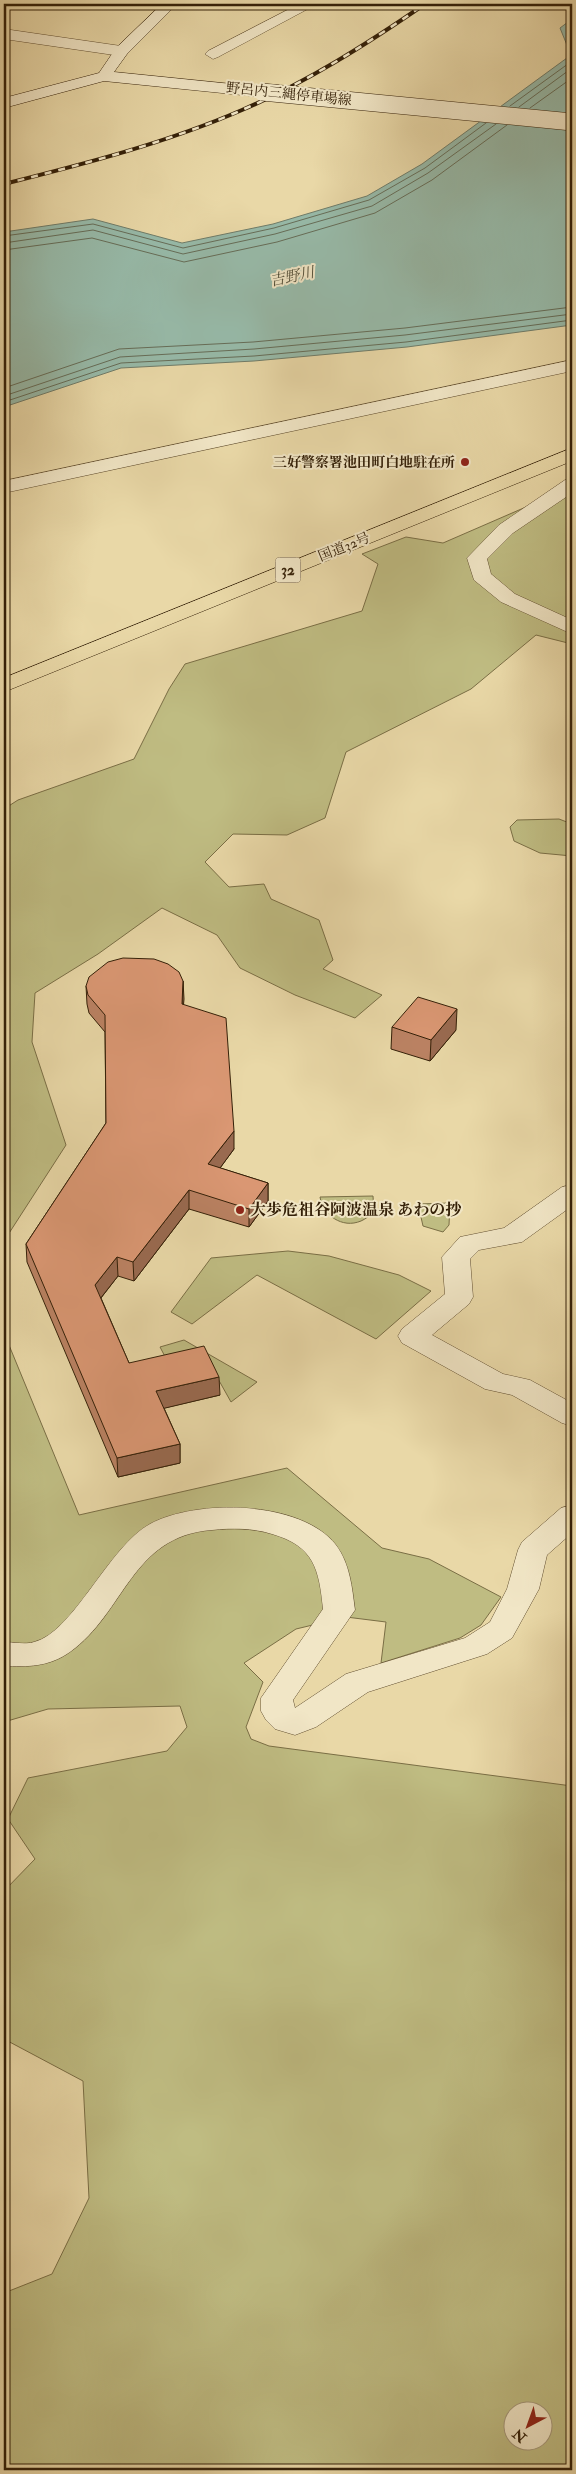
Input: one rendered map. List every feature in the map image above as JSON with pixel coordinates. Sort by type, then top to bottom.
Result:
[{"type":"highway","name":"国道32号","points":[[4,686],[572,454]]},
{"type":"street","points":[[4,102],[104,76],[122,51],[170,4]]},
{"type":"street","points":[[213,54],[310,4]]},
{"type":"street","points":[[4,34],[122,51]]},
{"type":"street","name":"野呂内三縄停車場線","points":[[104,76],[572,122]]},
{"type":"street","points":[[4,487],[572,365]]},
{"type":"street","points":[[572,484],[506,529],[477,558],[481,576],[508,598],[572,628]]},
{"type":"street","points":[[572,1193],[512,1236],[470,1243],[456,1257],[458,1297],[412,1336],[495,1382],[520,1387],[572,1416]]},
{"type":"street","points":[[4,1654],[41,1653],[67,1638],[138,1550],[161,1531],[196,1521],[231,1519],[270,1521],[304,1534],[324,1552],[336,1577],[340,1610],[276,1698],[278,1711],[286,1720],[295,1723],[306,1718],[357,1683],[476,1646],[501,1630],[523,1589],[532,1550],[572,1516]]},
{"type":"shaded area","points":[[572,487],[572,644],[536,635],[471,689],[346,752],[325,818],[287,835],[233,834],[205,862],[229,887],[264,884],[271,899],[319,920],[333,960],[323,969],[382,995],[355,1018],[295,995],[240,968],[217,935],[162,908],[98,954],[35,993],[32,1042],[66,1145],[4,1241],[4,809],[18,800],[134,759],[169,689],[185,664],[362,611],[378,564],[362,554],[406,537],[443,543]]},
{"type":"shaded area","points":[[559,819],[572,824],[572,856],[540,853],[514,841],[510,827],[517,820]]},
{"type":"shaded area","points":[[373,1196],[374,1212],[361,1221],[354,1223],[340,1222],[334,1219],[325,1209],[320,1197]]},
{"type":"shaded area","points":[[450,1203],[449,1225],[443,1232],[423,1226],[418,1204]]},
{"type":"shaded area","points":[[288,1251],[329,1256],[399,1275],[431,1291],[376,1339],[257,1275],[192,1324],[171,1312],[211,1258]]},
{"type":"shaded area","points":[[4,1333],[79,1515],[287,1468],[382,1548],[429,1559],[501,1597],[481,1625],[460,1638],[381,1663],[386,1622],[346,1617],[296,1629],[244,1663],[263,1682],[246,1727],[251,1739],[269,1746],[572,1786],[572,2470],[4,2470],[4,2293],[52,2274],[89,2198],[83,2081],[4,2039],[4,1891],[35,1859],[8,1819],[28,1778],[167,1751],[187,1727],[180,1706],[48,1709],[4,1722]]},
{"type":"shaded area","points":[[184,1340],[257,1382],[231,1402],[208,1361],[171,1368],[160,1347]]},
{"type":"water","name":"吉野川","points":[[572,19],[572,325],[407,347],[254,361],[121,368],[4,407],[4,232],[93,219],[182,243],[273,224],[367,196],[422,164],[571,55],[560,28]]},
{"type":"building","points":[[123,958],[154,959],[168,964],[179,972],[183,981],[182,1004],[226,1018],[234,1131],[208,1164],[268,1183],[249,1209],[189,1190],[133,1262],[117,1257],[95,1285],[129,1363],[204,1346],[219,1377],[156,1391],[180,1444],[117,1458],[26,1244],[106,1123],[105,1015],[88,995],[86,986],[89,977],[108,962]]},
{"type":"building","points":[[418,997],[457,1009],[431,1040],[392,1027]]},
{"type":"railway","points":[[4,184],[154,143],[242,110],[313,75],[381,34],[425,4]]},
{"type":"place","name":"三好警察署池田町白地駐在所","points":[[465,462]]},
{"type":"place","name":"大歩危祖谷阿波温泉 あわの抄","points":[[240,1210]]}]
